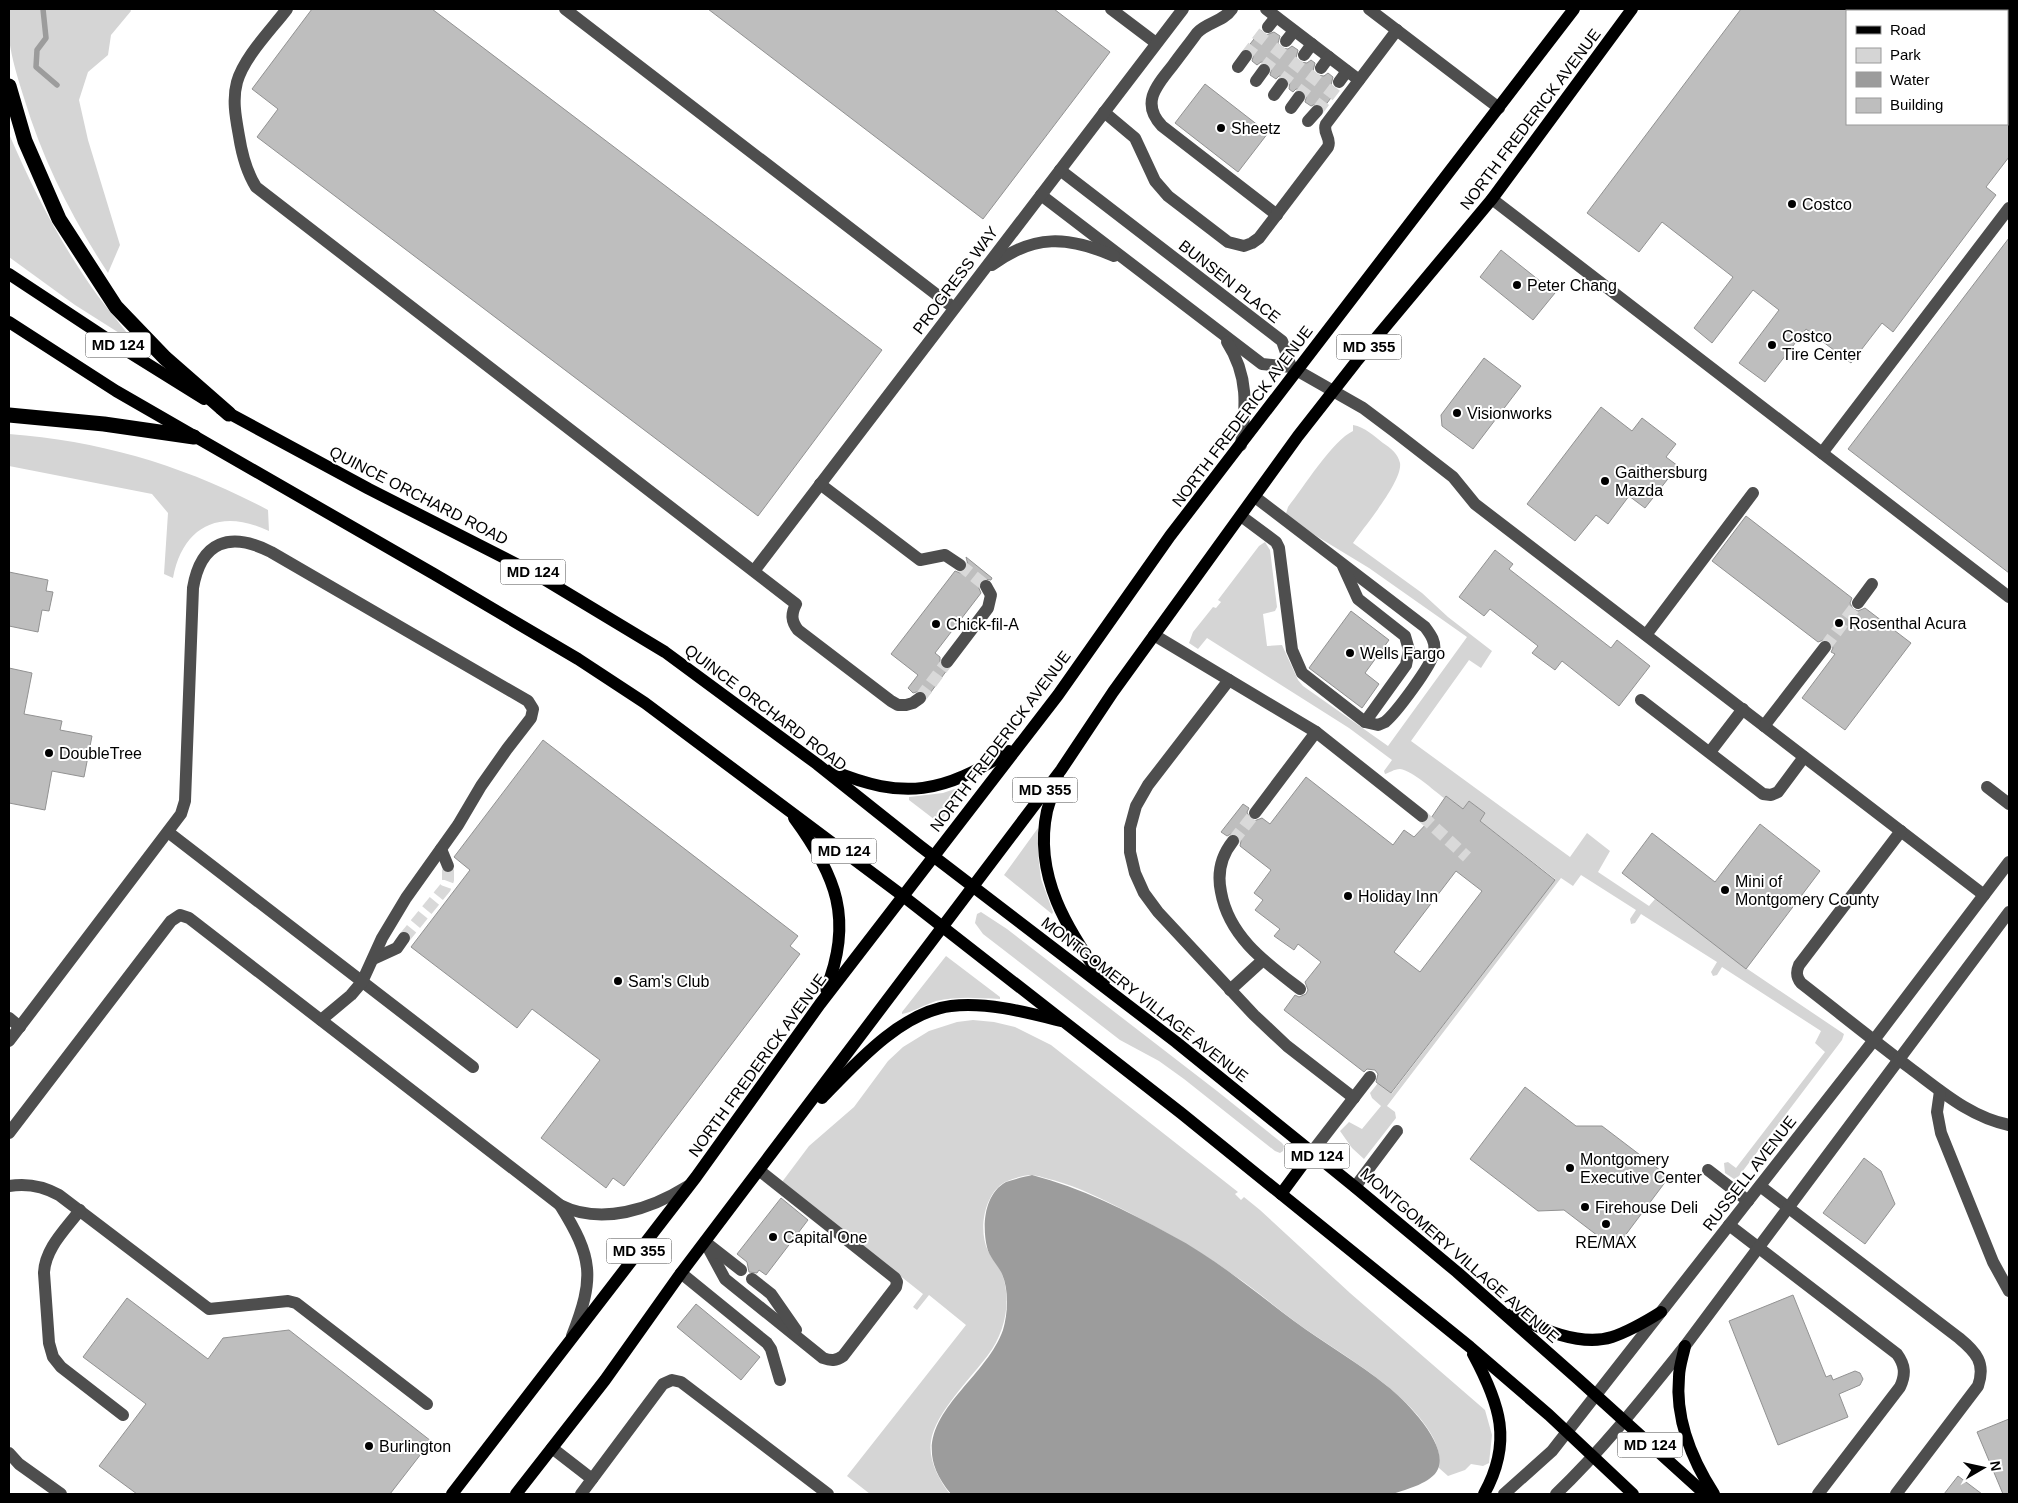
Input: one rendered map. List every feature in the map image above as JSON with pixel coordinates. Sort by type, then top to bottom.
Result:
[{"type":"highway","points":[[9,86],[25,141],[59,219],[116,307],[165,358],[229,414]]},
{"type":"highway","points":[[9,415],[104,424],[194,437]]},
{"type":"main road","name":"NORTH FREDERICK AVENUE","points":[[452,1494],[688,1186],[820,1004],[1058,695],[1170,536],[1241,445],[1294,369],[1499,108],[1574,9]]},
{"type":"main road","name":"NORTH FREDERICK AVENUE","points":[[516,1494],[605,1380],[681,1274],[1061,770],[1154,635],[1298,436],[1356,362],[1492,199],[1632,9]]},
{"type":"main road","name":"QUINCE ORCHARD ROAD","points":[[9,274],[106,338],[229,414],[369,489],[534,573],[665,652],[817,764],[972,886]]},
{"type":"main road","name":"MD 124","points":[[9,322],[116,391],[354,527],[578,659],[645,703],[942,926],[1281,1194],[1470,1348],[1567,1432],[1633,1494]]},
{"type":"main road","points":[[817,764],[866,784],[892,789],[920,789],[952,781],[991,762],[1018,745]]},
{"type":"main road","points":[[1061,770],[1048,812],[1044,844],[1046,868],[1054,898],[1063,918],[1111,992]]},
{"type":"main road","points":[[784,806],[814,846],[831,879],[837,901],[840,923],[839,949],[833,973],[820,1004]]},
{"type":"main road","name":"MONTGOMERY VILLAGE AVENUE","points":[[972,886],[1176,1042],[1355,1187],[1488,1300],[1705,1494]]},
{"type":"main road","points":[[778,1147],[860,1060],[893,1032],[925,1014],[949,1007],[979,1005],[1036,1015],[1067,1023]]},
{"type":"main road","points":[[1281,1194],[1312,1152]]},
{"type":"main road","points":[[1488,1300],[1527,1322],[1562,1336],[1596,1340],[1610,1338],[1630,1330],[1661,1312]]},
{"type":"main road","points":[[1685,1346],[1679,1377],[1680,1412],[1689,1446],[1714,1494]]},
{"type":"main road","points":[[1470,1348],[1487,1380],[1497,1411],[1501,1435],[1501,1454],[1496,1472],[1484,1494]]},
{"type":"street","points":[[287,9],[249,58],[242,69],[237,83],[235,114],[242,156],[245,168],[256,188],[796,604],[792,610],[792,618],[798,630],[898,705],[913,703],[920,698]]},
{"type":"street","points":[[565,9],[954,308]]},
{"type":"street","points":[[1111,9],[1156,43]]},
{"type":"street","name":"PROGRESS WAY","points":[[754,571],[1183,9]]},
{"type":"street","points":[[1232,9],[1225,17],[1204,27],[1197,33],[1157,86],[1152,96],[1151,108],[1154,119],[1162,126],[1276,215]]},
{"type":"street","points":[[1369,9],[1499,108]]},
{"type":"street","points":[[1268,27],[1271,13],[1359,80]]},
{"type":"street","points":[[1104,112],[1135,138],[1155,181],[1163,192],[1228,242],[1244,246],[1259,238],[1328,147],[1330,141],[1325,133],[1324,126],[1397,30]]},
{"type":"street","points":[[1286,41],[1294,31]]},
{"type":"street","points":[[1304,55],[1312,44]]},
{"type":"street","points":[[1238,67],[1246,56]]},
{"type":"street","points":[[1321,68],[1329,58]]},
{"type":"street","points":[[1256,81],[1264,70]]},
{"type":"street","points":[[1339,82],[1347,71]]},
{"type":"street","points":[[1274,95],[1282,84]]},
{"type":"street","points":[[1291,108],[1299,97]]},
{"type":"street","points":[[1308,122],[1317,111]]},
{"type":"street","name":"BUNSEN PLACE","points":[[1060,170],[1282,341],[1294,369]]},
{"type":"street","points":[[1041,195],[1262,364],[1294,369],[1363,408],[1450,474],[1475,504],[1984,895]]},
{"type":"street","points":[[1492,199],[2009,597]]},
{"type":"street","points":[[1822,453],[2009,208]]},
{"type":"street","points":[[982,272],[1002,257],[1019,248],[1051,241],[1085,244],[1131,264]]},
{"type":"street","points":[[1222,334],[1235,354],[1242,370],[1246,412],[1241,445]]},
{"type":"street","points":[[820,484],[920,560],[942,555],[948,556],[960,565]]},
{"type":"street","points":[[1646,635],[1753,493]]},
{"type":"street","points":[[1241,516],[1276,542],[1280,548],[1292,650],[1302,672],[1365,722],[1378,725],[1388,720],[1429,664],[1434,654],[1434,643],[1425,628],[1255,497]]},
{"type":"street","points":[[9,1041],[181,814],[185,801],[196,575],[200,564],[207,554],[217,546],[241,540],[256,544],[271,552],[531,704],[533,711],[530,718],[481,786],[458,825],[406,898],[382,938],[362,982],[321,1020]]},
{"type":"street","points":[[1342,564],[1358,599],[1405,636],[1409,650],[1406,666],[1365,722]]},
{"type":"street","points":[[1858,603],[1872,584]]},
{"type":"street","points":[[946,662],[988,608],[991,595],[986,586]]},
{"type":"street","points":[[1154,635],[1316,732],[1422,816]]},
{"type":"street","points":[[1764,726],[1825,647]]},
{"type":"street","points":[[1229,680],[1148,785],[1136,806],[1130,828],[1130,852],[1135,873],[1144,893],[1158,912],[1230,990],[1270,1031],[1354,1098]]},
{"type":"street","points":[[1641,700],[1764,794],[1771,795],[1778,792],[1804,756]]},
{"type":"street","points":[[1710,752],[1743,710]]},
{"type":"street","points":[[1255,813],[1316,732]]},
{"type":"street","points":[[1987,787],[2009,804]]},
{"type":"street","points":[[1901,830],[1797,970],[1796,975],[1801,984],[1940,1091],[1978,1116],[2009,1125]]},
{"type":"street","points":[[168,832],[473,1067]]},
{"type":"street","points":[[1233,841],[1222,860],[1220,873],[1222,899],[1226,911],[1238,934],[1263,960],[1300,989]]},
{"type":"street","points":[[441,849],[448,866]]},
{"type":"street","name":"RUSSELL AVENUE","points":[[1504,1494],[1552,1451],[1874,1040],[2009,862]]},
{"type":"street","points":[[1556,1494],[1593,1456],[1685,1346],[2009,912]]},
{"type":"street","points":[[9,1133],[175,917],[180,915],[189,918],[560,1205],[581,1212],[624,1214],[665,1199],[688,1186]]},
{"type":"street","points":[[373,959],[397,948],[404,938]]},
{"type":"street","points":[[1230,990],[1263,960]]},
{"type":"street","points":[[9,1018],[20,1027]]},
{"type":"street","points":[[1312,1152],[1370,1077]]},
{"type":"street","points":[[1940,1091],[1937,1112],[1941,1133],[1993,1262],[2009,1292]]},
{"type":"street","points":[[1355,1187],[1397,1131]]},
{"type":"street","points":[[1708,1170],[1748,1201]]},
{"type":"street","points":[[705,1242],[725,1279],[823,1358],[834,1361],[839,1359],[896,1287],[897,1282],[895,1278],[760,1171]]},
{"type":"street","points":[[9,1186],[23,1184],[40,1186],[59,1195],[209,1309],[288,1301],[296,1303],[427,1404]]},
{"type":"street","points":[[1760,1186],[1959,1338],[1974,1350],[1979,1359],[1982,1368],[1978,1386],[1896,1494]]},
{"type":"street","points":[[560,1205],[578,1235],[585,1254],[588,1273],[585,1297],[570,1339]]},
{"type":"street","points":[[80,1210],[50,1251],[45,1261],[44,1273],[50,1350],[61,1367],[123,1415]]},
{"type":"street","points":[[1729,1225],[1897,1354],[1902,1360],[1905,1370],[1904,1379],[1900,1387],[1818,1494]]},
{"type":"street","points":[[705,1242],[740,1270]]},
{"type":"street","points":[[681,1274],[767,1343],[771,1349],[780,1380]]},
{"type":"street","points":[[752,1279],[771,1294],[804,1342]]},
{"type":"street","points":[[581,1494],[664,1384],[672,1380],[681,1382],[828,1494]]},
{"type":"street","points":[[552,1448],[592,1479]]},
{"type":"street","points":[[9,1453],[19,1464],[61,1494]]},
{"type":"green space","points":[[9,9],[130,9],[131,11],[111,35],[108,55],[88,72],[79,100],[88,140],[120,245],[108,273],[82,231],[49,167],[40,144],[13,62],[9,39]]},
{"type":"green space","points":[[9,134],[35,190],[64,244],[104,304],[135,343],[75,305],[9,257]]},
{"type":"green space","points":[[1353,425],[1365,430],[1389,447],[1396,454],[1400,463],[1399,471],[1389,492],[1353,543],[1422,593],[1448,617],[1492,651],[1481,668],[1469,660],[1411,741],[1570,857],[1587,833],[1610,851],[1598,872],[1649,906],[1655,899],[1746,968],[1844,1034],[1842,1040],[1739,1176],[1734,1179],[1725,1173],[1724,1163],[1728,1162],[1736,1168],[1825,1052],[1815,1043],[1821,1031],[1722,967],[1717,975],[1713,976],[1711,972],[1717,962],[1641,914],[1635,923],[1631,924],[1630,919],[1636,910],[1581,875],[1573,886],[1561,878],[1387,1106],[1395,1112],[1396,1118],[1364,1159],[1352,1148],[1340,1131],[1349,1122],[1362,1129],[1381,1106],[1372,1098],[1370,1093],[1378,1083],[1392,1093],[1555,879],[1480,821],[1485,813],[1469,801],[1463,809],[1405,770],[1398,769],[1385,774],[1384,771],[1392,760],[1349,728],[1207,638],[1198,649],[1189,643],[1193,632],[1213,607],[1216,608],[1221,602],[1218,600],[1259,546],[1265,542],[1270,550],[1277,607],[1275,611],[1263,614],[1267,646],[1282,645],[1298,680],[1303,686],[1388,746],[1467,637],[1369,568],[1285,517],[1288,507],[1310,477],[1337,444],[1353,431]]},
{"type":"green space","points":[[9,434],[77,443],[142,458],[174,468],[237,494],[268,510],[269,531],[252,524],[235,521],[220,522],[207,526],[195,534],[185,545],[173,578],[164,574],[168,513],[152,494],[9,466]]},
{"type":"green space","points":[[963,786],[966,788],[939,823],[909,800],[909,797],[943,793]]},
{"type":"green space","points":[[1038,828],[1038,855],[1041,879],[1053,912],[1052,914],[1004,875]]},
{"type":"green space","points":[[981,912],[1007,929],[1217,1091],[1282,1143],[1284,1146],[1283,1151],[1280,1153],[1275,1151],[1159,1061],[1120,1040],[983,934],[975,923],[977,914]]},
{"type":"green space","points":[[946,956],[1000,997],[1000,999],[944,999],[902,1014],[902,1012]]},
{"type":"green space","points":[[973,1020],[1015,1027],[1051,1045],[1238,1192],[1235,1194],[1241,1200],[1244,1197],[1260,1210],[1350,1293],[1485,1410],[1492,1435],[1489,1463],[1483,1466],[1471,1464],[1465,1470],[1448,1476],[1439,1468],[1436,1443],[1423,1422],[1399,1396],[1371,1374],[1297,1323],[1240,1280],[1181,1241],[1091,1194],[1063,1183],[1031,1175],[1005,1182],[992,1195],[985,1213],[983,1233],[985,1242],[988,1251],[1001,1271],[1005,1284],[1005,1316],[1003,1327],[994,1346],[947,1407],[934,1430],[931,1441],[931,1455],[938,1476],[950,1494],[870,1494],[847,1476],[966,1325],[929,1295],[917,1310],[913,1307],[923,1294],[782,1182],[809,1146],[854,1107],[888,1061],[903,1047],[929,1031],[957,1022]]},
{"type":"water","points":[[1032,1175],[1068,1186],[1103,1200],[1187,1244],[1219,1264],[1294,1321],[1376,1378],[1404,1401],[1431,1435],[1440,1459],[1435,1474],[1425,1482],[1393,1494],[951,1494],[936,1469],[932,1447],[937,1427],[962,1389],[993,1351],[1003,1330],[1006,1316],[1007,1294],[1004,1280],[990,1254],[985,1239],[986,1211],[993,1194],[999,1187],[1006,1182]]},
{"type":"building","points":[[312,9],[432,9],[882,350],[758,516],[257,137],[278,109],[252,89]]},
{"type":"building","points":[[708,9],[1054,9],[1110,52],[983,219]]},
{"type":"building","name":"Costco","points":[[1741,9],[1847,9],[1846,125],[2009,124],[2009,157],[1986,187],[1996,195],[1893,332],[1882,323],[1851,363],[1806,329],[1765,382],[1739,363],[1779,310],[1753,290],[1712,343],[1694,328],[1733,277],[1662,222],[1639,252],[1587,213]]},
{"type":"building","name":"Sheetz","points":[[1261,30],[1266,35],[1274,32],[1280,36],[1278,43],[1281,48],[1288,49],[1292,46],[1298,50],[1296,58],[1300,62],[1307,63],[1311,60],[1315,63],[1313,71],[1317,75],[1324,76],[1328,73],[1333,77],[1331,85],[1337,90],[1324,107],[1318,103],[1311,106],[1305,102],[1307,94],[1303,90],[1296,89],[1293,92],[1289,89],[1290,81],[1286,77],[1279,76],[1276,79],[1270,75],[1272,67],[1268,63],[1261,62],[1257,65],[1252,61],[1254,53],[1247,48]]},
{"type":"building","name":"Sheetz","points":[[1205,84],[1268,133],[1238,172],[1175,123]]},
{"type":"building","points":[[2009,238],[2009,573],[1848,449]]},
{"type":"building","name":"Peter Chang","points":[[1501,250],[1555,293],[1533,320],[1480,277]]},
{"type":"building","points":[[1484,358],[1521,386],[1473,449],[1442,426],[1441,415]]},
{"type":"building","name":"Gaithersburg Mazda","points":[[1601,407],[1632,431],[1642,418],[1676,444],[1666,457],[1678,466],[1645,508],[1629,496],[1608,524],[1596,515],[1575,541],[1527,504]]},
{"type":"building","name":"Rosenthal Acura","points":[[1746,516],[1852,598],[1850,603],[1853,609],[1858,611],[1865,608],[1911,643],[1845,730],[1802,698],[1835,654],[1831,652],[1833,648],[1830,641],[1826,639],[1818,642],[1712,561]]},
{"type":"building","points":[[1495,550],[1513,564],[1509,569],[1611,648],[1617,640],[1650,666],[1619,706],[1562,661],[1555,670],[1532,653],[1538,646],[1490,609],[1484,616],[1459,597]]},
{"type":"building","name":"Chick-fil-A","points":[[966,557],[992,578],[991,580],[983,579],[979,581],[978,586],[981,593],[935,653],[940,657],[940,666],[947,670],[928,696],[923,690],[913,693],[908,688],[918,675],[891,654],[955,571],[960,573],[966,570],[968,565]]},
{"type":"building","points":[[9,572],[48,580],[46,591],[53,592],[49,611],[42,610],[38,632],[9,626]]},
{"type":"building","points":[[1351,611],[1389,640],[1365,673],[1379,684],[1362,708],[1309,668]]},
{"type":"building","name":"DoubleTree","points":[[9,668],[32,673],[24,714],[62,721],[60,730],[92,736],[84,777],[52,771],[45,810],[9,803]]},
{"type":"building","name":"Sam's Club","points":[[543,740],[798,936],[790,946],[800,954],[624,1186],[613,1178],[606,1188],[541,1138],[600,1060],[532,1009],[517,1028],[411,947],[470,870],[454,857]]},
{"type":"building","points":[[1306,777],[1393,845],[1404,830],[1414,837],[1429,821],[1446,796],[1463,809],[1469,801],[1485,813],[1480,821],[1555,880],[1391,1093],[1376,1082],[1378,1074],[1375,1070],[1367,1069],[1364,1072],[1284,1010],[1295,995],[1299,997],[1306,994],[1308,990],[1305,982],[1321,962],[1298,944],[1294,950],[1274,936],[1280,929],[1255,910],[1263,900],[1254,893],[1271,870],[1240,846],[1241,841],[1238,835],[1233,833],[1227,836],[1221,832],[1243,804],[1249,808],[1247,812],[1250,819],[1254,821],[1262,818],[1270,824]],"holes":[[[1456,871],[1482,891],[1420,972],[1394,952]]]},
{"type":"building","name":"Mini of Montgomery County","points":[[1760,824],[1820,871],[1746,969],[1622,873],[1652,833],[1715,882]]},
{"type":"building","name":"Montgomery Executive Center","points":[[1525,1087],[1576,1126],[1602,1126],[1669,1177],[1615,1249],[1564,1210],[1538,1211],[1470,1159]]},
{"type":"building","points":[[1864,1158],[1881,1171],[1895,1204],[1865,1244],[1823,1213]]},
{"type":"building","name":"Capital One","points":[[781,1198],[808,1220],[766,1275],[759,1270],[757,1273],[749,1272],[747,1262],[737,1254]]},
{"type":"building","points":[[1793,1295],[1826,1377],[1831,1375],[1833,1380],[1855,1371],[1860,1373],[1863,1379],[1860,1385],[1839,1394],[1848,1417],[1778,1445],[1729,1321]]},
{"type":"building","points":[[127,1298],[208,1359],[223,1338],[289,1330],[431,1441],[390,1494],[137,1494],[99,1466],[146,1404],[83,1357]]},
{"type":"building","points":[[696,1304],[760,1357],[741,1380],[677,1327]]},
{"type":"building","points":[[2009,1419],[2009,1494],[2003,1494],[1977,1432]]},
{"type":"building","points":[[1958,1476],[1982,1494],[1944,1494]]},
{"type":"waterway","points":[[43,9],[46,38],[37,50],[36,67],[57,85]]},
{"type":"tunnel","points":[[1246,56],[1268,27]]},
{"type":"tunnel","points":[[1264,70],[1286,41]]},
{"type":"tunnel","points":[[1282,84],[1304,55]]},
{"type":"tunnel","points":[[1299,97],[1321,68]]},
{"type":"tunnel","points":[[1317,111],[1339,82]]},
{"type":"tunnel","points":[[960,565],[986,586]]},
{"type":"tunnel","points":[[1825,647],[1858,603]]},
{"type":"tunnel","points":[[920,698],[947,662]]},
{"type":"tunnel","points":[[1233,841],[1255,813]]},
{"type":"tunnel","points":[[1422,816],[1467,857]]},
{"type":"tunnel","points":[[404,938],[445,888],[448,880],[448,866]]},
{"type":"place","name":"Sheetz","points":[[1221,128]]},
{"type":"place","name":"Costco","points":[[1792,204]]},
{"type":"place","name":"Peter Chang","points":[[1517,285]]},
{"type":"place","name":"Costco Tire Center","points":[[1772,345]]},
{"type":"place","name":"Visionworks","points":[[1457,413]]},
{"type":"place","name":"Gaithersburg Mazda","points":[[1605,481]]},
{"type":"place","name":"Rosenthal Acura","points":[[1839,623]]},
{"type":"place","name":"Chick-fil-A","points":[[936,624]]},
{"type":"place","name":"Wells Fargo","points":[[1350,653]]},
{"type":"place","name":"DoubleTree","points":[[49,753]]},
{"type":"place","name":"Mini of Montgomery County","points":[[1725,890]]},
{"type":"place","name":"Holiday Inn","points":[[1348,896]]},
{"type":"place","name":"Sam's Club","points":[[618,981]]},
{"type":"place","name":"Montgomery Executive Center","points":[[1570,1168]]},
{"type":"place","name":"Firehouse Deli","points":[[1585,1207]]},
{"type":"place","name":"RE/MAX","points":[[1606,1224]]},
{"type":"place","name":"Capital One","points":[[773,1237]]},
{"type":"place","name":"Burlington","points":[[369,1446]]}]
